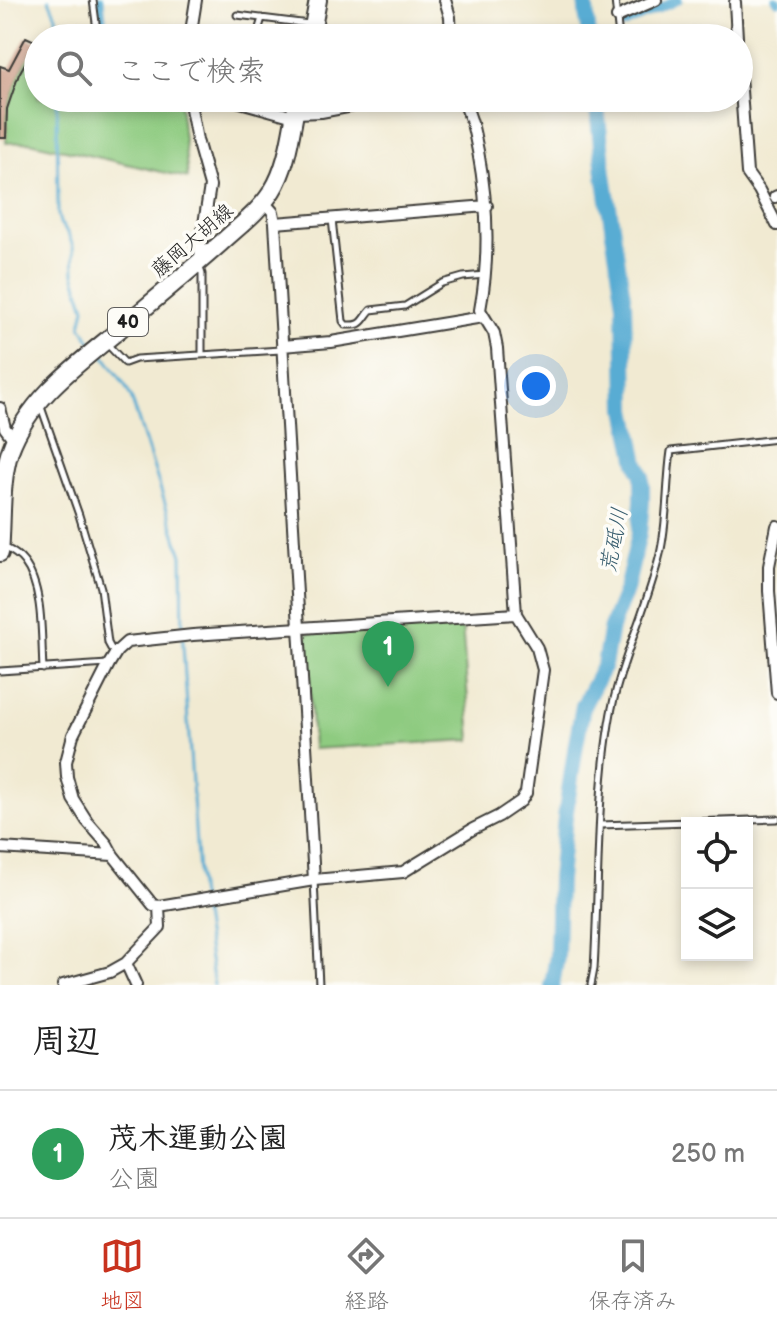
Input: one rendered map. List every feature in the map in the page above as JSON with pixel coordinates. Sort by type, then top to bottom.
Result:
[{"type":"main road","points":[[314,24],[318,0]]},
{"type":"main road","name":"藤岡大胡線","points":[[0,553],[3,482],[14,440],[40,402],[64,377],[264,202],[282,173],[295,112]]},
{"type":"street","points":[[192,24],[196,0]]},
{"type":"street","points":[[445,0],[450,24]]},
{"type":"street","points":[[617,17],[656,0]]},
{"type":"street","points":[[735,2],[736,24]]},
{"type":"street","points":[[192,112],[210,186],[199,262]]},
{"type":"street","points":[[468,112],[487,206],[485,275],[480,310],[494,333],[497,348],[516,614],[537,648],[543,670],[526,793],[521,801],[499,816],[403,872],[314,880],[159,906],[153,905],[73,799],[66,762],[73,735],[112,660],[127,642],[516,614]]},
{"type":"street","points":[[743,112],[747,173],[777,225]]},
{"type":"street","points":[[264,202],[273,212],[275,223],[314,880]]},
{"type":"street","points":[[275,223],[487,206]]},
{"type":"street","points":[[282,348],[483,317]]},
{"type":"street","points":[[1,413],[5,428],[14,440]]},
{"type":"street","points":[[777,526],[769,566],[777,693]]},
{"type":"street","points":[[0,848],[113,855]]},
{"type":"street","points":[[63,985],[110,972],[126,963],[160,927],[159,906]]},
{"type":"street","points":[[126,963],[136,985]]},
{"type":"lane","points":[[93,0],[96,24]]},
{"type":"lane","points":[[615,0],[618,24]]},
{"type":"lane","points":[[237,15],[283,24]]},
{"type":"lane","points":[[260,24],[262,18]]},
{"type":"lane","points":[[332,218],[343,321],[346,325],[364,322],[371,310],[405,306],[450,280],[485,275]]},
{"type":"lane","points":[[199,262],[202,274],[202,355]]},
{"type":"lane","points":[[105,341],[125,363],[136,359],[282,348]]},
{"type":"lane","points":[[0,671],[112,660],[101,588],[40,402]]},
{"type":"lane","points":[[591,985],[609,722],[624,661],[660,553],[671,451],[777,439]]},
{"type":"lane","points":[[1,545],[25,563],[32,576],[41,620],[43,669]]},
{"type":"lane","points":[[600,825],[777,819]]},
{"type":"lane","points":[[314,880],[319,985]]},
{"type":"green space","points":[[24,65],[24,112],[181,112],[188,178],[30,142],[6,143],[7,109]]},
{"type":"green space","points":[[462,624],[471,740],[313,749],[307,633]]},
{"type":"building","points":[[24,41],[24,65],[7,109],[6,138],[0,138],[0,66],[9,69]]},
{"type":"waterway","points":[[49,0],[56,24]]},
{"type":"waterway","points":[[100,0],[103,24]]},
{"type":"waterway","name":"荒砥川","points":[[585,0],[588,24]]},
{"type":"waterway","points":[[625,24],[678,0]]},
{"type":"waterway","points":[[57,112],[58,215],[73,246],[74,274],[85,308],[81,326],[92,343]]},
{"type":"waterway","name":"荒砥川","points":[[552,985],[557,956],[559,879],[565,818],[583,706],[604,665],[611,627],[626,590],[639,534],[642,502],[642,475],[626,409],[624,303],[597,112]]},
{"type":"waterway","points":[[103,354],[131,397],[182,556],[183,645],[199,890],[214,985]]},
{"type":"place","name":"茂木運動公園","points":[[388,687]]}]
